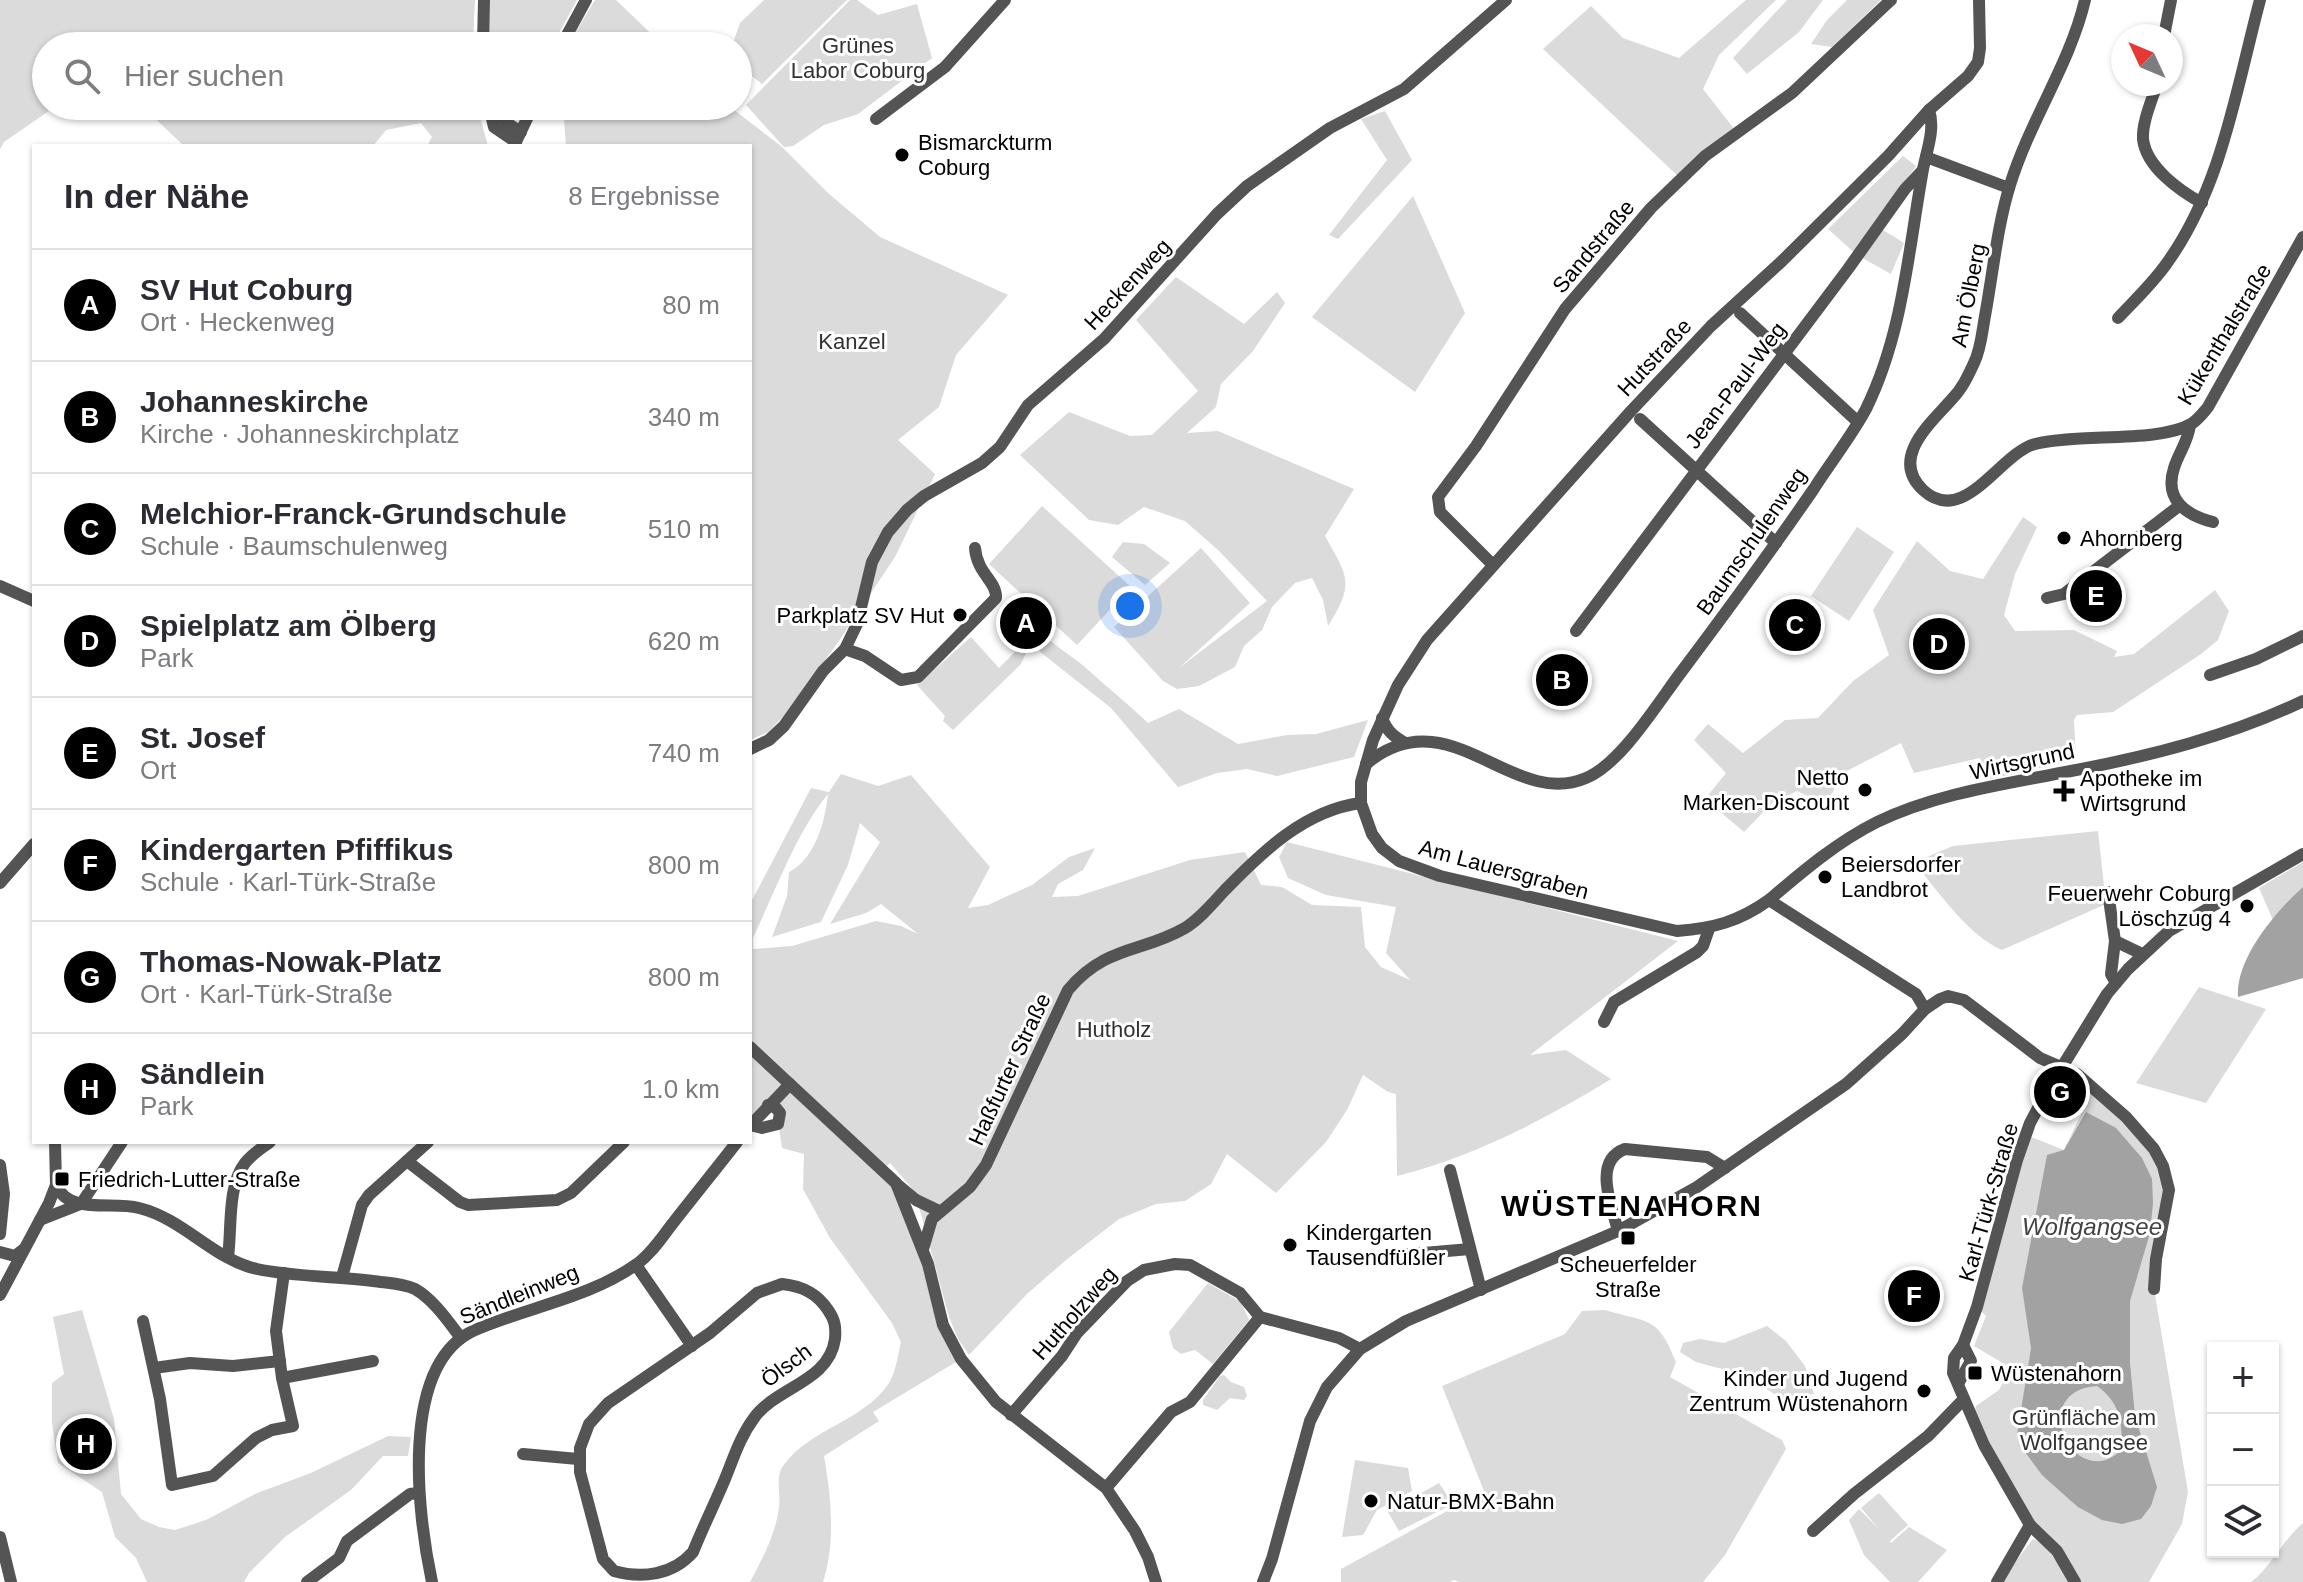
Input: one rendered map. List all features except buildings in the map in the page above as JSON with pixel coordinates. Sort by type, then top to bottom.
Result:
[{"type":"street","points":[[483,32],[484,0]]},
{"type":"street","points":[[569,32],[586,0]]},
{"type":"street","points":[[876,119],[945,67],[1005,0]]},
{"type":"street","name":"Heckenweg","points":[[752,748],[769,740],[784,726],[823,671],[845,649],[857,624],[872,562],[888,532],[907,510],[924,496],[982,463],[1000,447],[1028,405],[1104,339],[1217,214],[1247,186],[1330,128],[1404,89],[1506,0]]},
{"type":"street","name":"Sandstraße","points":[[1493,565],[1440,512],[1438,497],[1476,446],[1565,309],[1616,247],[1683,175],[1792,93],[1891,0]]},
{"type":"street","name":"Hutstraße","points":[[1366,764],[1382,718],[1398,685],[1427,640],[1675,363],[1888,156],[1929,110],[1968,76],[1978,62],[1979,0]]},
{"type":"street","name":"Am Ölberg","points":[[2085,0],[2069,49],[2031,127],[2009,188],[1976,359],[1955,397],[1915,443],[1910,462],[1915,481],[1923,490],[1941,499],[1962,498],[1981,486],[2015,454],[2030,446],[2049,441],[2147,434],[2190,425]]},
{"type":"street","points":[[2166,24],[2171,0]]},
{"type":"street","points":[[2118,318],[2169,261],[2202,203],[2220,156],[2260,0]]},
{"type":"street","points":[[2154,96],[2144,130],[2144,143],[2156,167],[2176,186],[2202,203]]},
{"type":"street","name":"Baumschulenweg","points":[[1366,764],[1382,751],[1405,743],[1437,743],[1462,748],[1528,778],[1551,784],[1574,783],[1591,777],[1619,752],[1776,543],[1858,422],[1891,346],[1904,291],[1932,123],[1929,110]]},
{"type":"street","points":[[494,120],[500,144]]},
{"type":"street","points":[[504,120],[517,140]]},
{"type":"street","points":[[517,140],[526,120]]},
{"type":"street","points":[[1923,168],[2009,188]]},
{"type":"street","name":"Jean-Paul-Weg","points":[[1578,628],[1923,168]]},
{"type":"street","name":"Kükenthalstraße","points":[[2179,506],[2173,494],[2172,479],[2190,425],[2208,407],[2303,237]]},
{"type":"street","points":[[1740,313],[1858,422]]},
{"type":"street","points":[[1640,419],[1776,543]]},
{"type":"street","points":[[2047,598],[2064,594],[2179,506],[2195,518],[2213,522]]},
{"type":"street","points":[[845,649],[865,656],[901,680],[918,677],[996,598],[994,586],[976,561],[975,548]]},
{"type":"street","points":[[0,586],[32,600]]},
{"type":"street","points":[[2210,675],[2256,659],[2303,636]]},
{"type":"street","name":"Wirtsgrund","points":[[1769,900],[1822,855],[1848,838],[1906,811],[1986,788],[2175,748],[2261,719],[2303,701]]},
{"type":"street","points":[[1382,718],[1385,727],[1405,743]]},
{"type":"street","name":"Am Lauersgraben","points":[[1366,764],[1361,782],[1361,803],[1372,834],[1382,848],[1399,861],[1418,869],[1670,931],[1709,929],[1745,915],[1769,900]]},
{"type":"street","name":"Haßfurter Straße","points":[[923,1250],[930,1223],[939,1211],[955,1202],[970,1187],[986,1165],[1068,990],[1079,977],[1120,951],[1186,928],[1252,862],[1288,834],[1332,809],[1361,803]]},
{"type":"street","points":[[0,883],[32,846]]},
{"type":"street","name":"Karl-Türk-Straße","points":[[2075,1582],[2057,1551],[2030,1525],[1984,1445],[1952,1366],[1963,1345],[1986,1277],[2026,1135],[2046,1093],[2116,983],[2142,954],[2180,924],[2303,854]]},
{"type":"street","points":[[2108,892],[2115,941],[2111,974],[2116,983]]},
{"type":"street","points":[[1769,900],[1916,994],[1925,1009]]},
{"type":"street","points":[[1604,1022],[1614,1002],[1697,952],[1703,946],[1709,929]]},
{"type":"street","points":[[2115,941],[2142,954]]},
{"type":"street","points":[[1263,1582],[1310,1421],[1327,1387],[1360,1349],[1406,1321],[1618,1231],[1673,1202],[1846,1084],[1925,1009],[1948,996],[1964,1000],[2040,1058],[2083,1078],[2126,1117],[2154,1149],[2163,1166],[2169,1190],[2156,1259],[2154,1289]]},
{"type":"street","points":[[752,1049],[896,1183],[916,1200],[939,1211]]},
{"type":"street","points":[[752,1123],[790,1084]]},
{"type":"street","points":[[752,1126],[762,1128],[778,1124],[780,1113],[768,1105]]},
{"type":"street","points":[[55,1144],[56,1185],[68,1200],[81,1204],[138,1208],[162,1216],[228,1257],[255,1268],[396,1284],[415,1289],[432,1303],[461,1338]]},
{"type":"street","points":[[40,1220],[81,1204],[121,1144]]},
{"type":"street","points":[[228,1257],[239,1173],[249,1159],[268,1144]]},
{"type":"street","points":[[342,1277],[362,1205],[426,1144]]},
{"type":"street","points":[[407,1161],[468,1205],[553,1201],[571,1193],[622,1144]]},
{"type":"street","name":"Sändleinweg","points":[[432,1582],[422,1538],[419,1456],[428,1391],[442,1358],[461,1338],[474,1330],[610,1280],[636,1265],[653,1249],[735,1144]]},
{"type":"street","points":[[1618,1231],[1606,1174],[1607,1162],[1617,1151],[1625,1149],[1707,1157],[1725,1168]]},
{"type":"street","points":[[0,1165],[4,1194],[0,1234]]},
{"type":"street","points":[[1450,1170],[1481,1290]]},
{"type":"street","points":[[896,1183],[923,1250],[938,1311],[955,1349],[971,1374],[1011,1415],[1106,1488],[1141,1542],[1156,1582]]},
{"type":"street","points":[[0,1295],[56,1185]]},
{"type":"street","points":[[0,1252],[15,1256],[26,1246]]},
{"type":"street","points":[[1389,1256],[1470,1249]]},
{"type":"street","name":"Hutholzweg","points":[[1011,1415],[1062,1356],[1077,1333],[1127,1281],[1144,1270],[1175,1264],[1190,1265],[1240,1293],[1260,1317]]},
{"type":"street","points":[[636,1265],[692,1346]]},
{"type":"street","points":[[143,1321],[154,1368],[172,1485],[213,1476],[256,1438],[272,1430],[293,1426],[276,1331],[284,1273]]},
{"type":"street","name":"Ölsch","points":[[782,1284],[806,1289],[818,1297],[833,1317],[836,1328],[834,1346],[828,1359],[808,1378],[772,1400],[756,1414],[743,1434],[693,1552],[673,1568],[649,1578],[614,1571],[607,1565],[585,1498],[578,1459],[580,1448],[596,1414],[692,1346],[757,1293],[782,1284]]},
{"type":"street","points":[[1106,1488],[1171,1412],[1190,1402],[1260,1317],[1339,1338],[1360,1349]]},
{"type":"street","points":[[154,1368],[190,1363],[233,1366],[280,1361]]},
{"type":"street","points":[[282,1378],[373,1361]]},
{"type":"street","points":[[1813,1531],[1919,1443],[1964,1399]]},
{"type":"street","points":[[523,1454],[578,1459]]},
{"type":"street","points":[[307,1582],[339,1558],[347,1541],[410,1494],[418,1493]]},
{"type":"street","points":[[1997,1582],[2030,1525]]},
{"type":"street","points":[[0,1537],[11,1582]]},
{"type":"green space","points":[[0,0],[475,0],[473,32],[32,32],[32,120],[36,120],[4,142],[0,149]]},
{"type":"green space","points":[[490,0],[577,0],[560,32],[489,32]]},
{"type":"green space","points":[[595,0],[616,0],[649,32],[576,32]]},
{"type":"green space","points":[[764,0],[847,0],[762,84],[752,76],[752,32],[737,32],[740,23]]},
{"type":"green space","name":"Grünes Labor Coburg","points":[[850,0],[857,0],[878,15],[917,4],[932,58],[858,114],[824,125],[793,146],[784,147],[752,112],[752,99]]},
{"type":"green space","points":[[1746,0],[1776,0],[1719,55],[1703,89],[1735,130],[1678,176],[1543,49],[1591,6],[1623,38],[1679,58]]},
{"type":"green space","points":[[1787,0],[1823,0],[1799,32],[1747,74],[1733,58]]},
{"type":"green space","points":[[1847,0],[1881,0],[1832,47],[1811,44],[1827,20]]},
{"type":"green space","points":[[1385,111],[1412,160],[1338,239],[1329,235],[1387,160],[1361,119]]},
{"type":"green space","points":[[157,120],[481,120],[487,144],[428,144],[432,137],[421,123],[386,130],[375,144],[182,144]]},
{"type":"green space","name":"Kanzel","points":[[564,120],[747,120],[781,146],[828,193],[880,237],[1008,295],[956,355],[939,407],[898,440],[935,474],[895,557],[785,715],[768,732],[752,739],[752,144],[566,144]]},
{"type":"green space","points":[[1903,156],[1916,166],[1875,225],[1904,243],[1891,274],[1857,255],[1828,229]]},
{"type":"green space","points":[[1413,196],[1465,313],[1415,392],[1312,317]]},
{"type":"green space","points":[[1176,277],[1244,324],[1277,292],[1285,303],[1253,351],[1221,384],[1216,407],[1187,433],[1218,431],[1354,489],[1325,536],[1339,561],[1345,580],[1342,600],[1328,626],[1323,600],[1312,578],[1295,583],[1272,607],[1262,630],[1244,646],[1235,667],[1199,686],[1177,689],[1163,681],[1114,627],[1201,548],[1250,603],[1179,668],[1267,601],[1185,521],[1144,507],[1118,525],[1089,520],[1020,455],[1069,412],[1130,436],[1152,435],[1198,391],[1136,320]]},
{"type":"green space","points":[[1042,506],[1131,587],[1077,645],[989,564]]},
{"type":"green space","points":[[2023,517],[2037,527],[2015,574],[2004,615],[2015,631],[2074,630],[2117,651],[2114,657],[2134,654],[2215,590],[2229,611],[2218,640],[2113,712],[2077,715],[2074,720],[2076,760],[1986,780],[1980,758],[1914,773],[1901,743],[1839,775],[1833,792],[1823,803],[1797,791],[1772,803],[1744,832],[1705,799],[1726,773],[1694,740],[1708,724],[1743,753],[1785,720],[1818,718],[1853,681],[1889,655],[1873,610],[1917,541],[1950,571],[1983,579]]},
{"type":"green space","points":[[1857,527],[1894,552],[1849,621],[1811,596]]},
{"type":"green space","points":[[1123,542],[1144,544],[1170,563],[1145,585],[1112,557]]},
{"type":"green space","points":[[971,637],[999,668],[1021,646],[1028,649],[1021,664],[953,730],[943,721],[945,716],[917,685]]},
{"type":"green space","points":[[1051,641],[1082,664],[1148,723],[1179,709],[1238,744],[1287,735],[1316,734],[1368,720],[1354,757],[1277,776],[1247,769],[1217,773],[1178,787],[1111,708],[1039,651]]},
{"type":"green space","name":"Hutholz","points":[[841,774],[878,786],[911,775],[990,867],[968,908],[988,905],[1032,885],[1069,857],[1095,848],[1083,870],[1058,884],[1052,897],[1078,896],[1190,860],[1245,852],[1261,885],[1282,887],[1312,905],[1361,907],[1365,947],[1381,967],[1410,980],[1386,953],[1396,907],[1326,895],[1288,878],[1279,857],[1287,842],[1678,941],[1530,1055],[1566,1050],[1611,1079],[1586,1094],[1480,1148],[1397,1176],[1396,1094],[1363,1075],[1347,1110],[1326,1142],[1276,1193],[1227,1154],[1211,1184],[1185,1201],[1156,1204],[1119,1219],[1066,1260],[1027,1294],[969,1355],[949,1317],[915,1192],[890,1163],[884,1169],[896,1183],[961,1359],[873,1412],[879,1421],[824,1456],[831,1536],[823,1582],[750,1582],[775,1528],[779,1508],[779,1475],[783,1466],[807,1442],[878,1396],[891,1379],[901,1342],[892,1323],[830,1238],[803,1189],[804,1154],[782,1148],[776,1108],[789,1085],[752,1049],[752,900],[811,788],[829,792]],"holes":[[[828,794],[821,828],[806,858],[789,872],[787,896],[772,937],[821,922],[848,865],[860,823],[880,842],[830,924],[866,913],[881,904],[918,934],[901,926],[876,921],[792,946],[753,949],[753,938],[787,863],[806,826]]]},
{"type":"green space","points":[[2098,831],[2106,904],[2002,950],[1966,924],[1917,866],[1927,857],[1953,846]]},
{"type":"green space","points":[[2303,862],[2303,887],[2273,920],[2259,888]]},
{"type":"green space","points":[[2199,987],[2266,1009],[2206,1103],[2136,1083]]},
{"type":"green space","points":[[752,1051],[781,1084],[752,1117]]},
{"type":"green space","name":"Grünfläche am Wolfgangsee","points":[[2092,1091],[2149,1147],[2165,1181],[2154,1289],[2188,1492],[2182,1524],[2149,1582],[2075,1582],[2030,1525],[1972,1420],[1976,1406],[1999,1390],[2011,1368],[1974,1346],[1986,1316],[1977,1307],[2026,1135],[2064,1150]]},
{"type":"green space","points":[[1208,1283],[1241,1302],[1249,1320],[1213,1364],[1195,1350],[1181,1354],[1173,1348],[1169,1332]]},
{"type":"green space","points":[[82,1310],[114,1419],[121,1494],[141,1519],[175,1530],[206,1520],[257,1493],[311,1473],[388,1436],[411,1437],[408,1456],[383,1456],[351,1490],[285,1537],[244,1582],[147,1582],[136,1558],[115,1537],[102,1492],[58,1463],[52,1423],[52,1383],[64,1374],[53,1317]]},
{"type":"green space","points":[[1605,1310],[1642,1320],[1657,1329],[1664,1336],[1676,1362],[1670,1377],[1782,1440],[1786,1449],[1725,1555],[1703,1582],[1341,1582],[1341,1569],[1484,1491],[1442,1386],[1565,1334],[1582,1311]]},
{"type":"green space","points":[[1767,1326],[1786,1341],[1805,1366],[1814,1394],[1780,1398],[1748,1376],[1696,1362],[1680,1352],[1683,1343],[1700,1339],[1724,1343]]},
{"type":"green space","points":[[1224,1375],[1231,1382],[1244,1387],[1247,1396],[1244,1400],[1230,1398],[1217,1410],[1203,1405],[1203,1400],[1220,1376]]},
{"type":"green space","name":"Natur-BMX-Bahn","points":[[1355,1460],[1408,1468],[1412,1491],[1377,1510],[1363,1535],[1342,1537]]},
{"type":"green space","points":[[1439,1483],[1453,1504],[1399,1531],[1388,1512]]},
{"type":"green space","points":[[1879,1493],[1908,1525],[1891,1543],[1909,1527],[1947,1550],[1918,1582],[1890,1582],[1864,1555],[1849,1520],[1859,1509],[1880,1530],[1861,1508]]},
{"type":"green space","points":[[2303,1523],[2303,1582],[2251,1582],[2274,1558],[2279,1558],[2279,1551]]},
{"type":"green space","points":[[2033,1539],[2044,1543],[2070,1582],[2000,1582]]},
{"type":"water","points":[[2303,887],[2303,978],[2238,997],[2243,967],[2250,952],[2270,922]]},
{"type":"water","name":"Wolfgangsee","points":[[2086,1112],[2116,1128],[2142,1158],[2152,1179],[2150,1233],[2130,1301],[2130,1363],[2135,1416],[2157,1487],[2151,1506],[2141,1519],[2122,1524],[2102,1520],[2078,1507],[2042,1475],[2017,1435],[2031,1348],[2022,1288],[2047,1155],[2064,1150]],"holes":[[[2097,1386],[2118,1414],[2122,1450],[2106,1460],[2091,1460],[2078,1454],[2068,1443],[2062,1429],[2061,1414],[2066,1401],[2078,1391]]]},
{"type":"place","name":"Bismarckturm Coburg","points":[[902,155]]},
{"type":"place","name":"Ahornberg","points":[[2064,538]]},
{"type":"place","name":"St. Josef","points":[[2096,596]]},
{"type":"place","name":"Parkplatz SV Hut","points":[[960,615]]},
{"type":"place","name":"SV Hut Coburg","points":[[1026,623]]},
{"type":"place","name":"Melchior-Franck-Grundschule","points":[[1795,625]]},
{"type":"place","name":"Spielplatz am Ölberg","points":[[1939,644]]},
{"type":"place","name":"Johanneskirche","points":[[1562,680]]},
{"type":"place","name":"Netto Marken-Discount","points":[[1865,790]]},
{"type":"place","name":"Apotheke im Wirtsgrund","points":[[2064,791]]},
{"type":"place","name":"Beiersdorfer Landbrot","points":[[1825,877]]},
{"type":"place","name":"Feuerwehr Coburg Löschzug 4","points":[[2247,906]]},
{"type":"place","name":"Thomas-Nowak-Platz","points":[[2060,1092]]},
{"type":"place","name":"Friedrich-Lutter-Straße","points":[[62,1179]]},
{"type":"place","name":"Scheuerfelder Straße","points":[[1628,1238]]},
{"type":"place","name":"Kindergarten Tausendfüßler","points":[[1290,1245]]},
{"type":"place","name":"Kindergarten Pfiffikus","points":[[1914,1296]]},
{"type":"place","name":"Wüstenahorn","points":[[1975,1373]]},
{"type":"place","name":"Kinder und Jugend Zentrum Wüstenahorn","points":[[1924,1391]]},
{"type":"place","name":"Sändlein","points":[[86,1444]]},
{"type":"place","name":"Natur-BMX-Bahn","points":[[1371,1501]]},
{"type":"district","name":"WÜSTENAHORN","points":[[1632,1206]]}]
